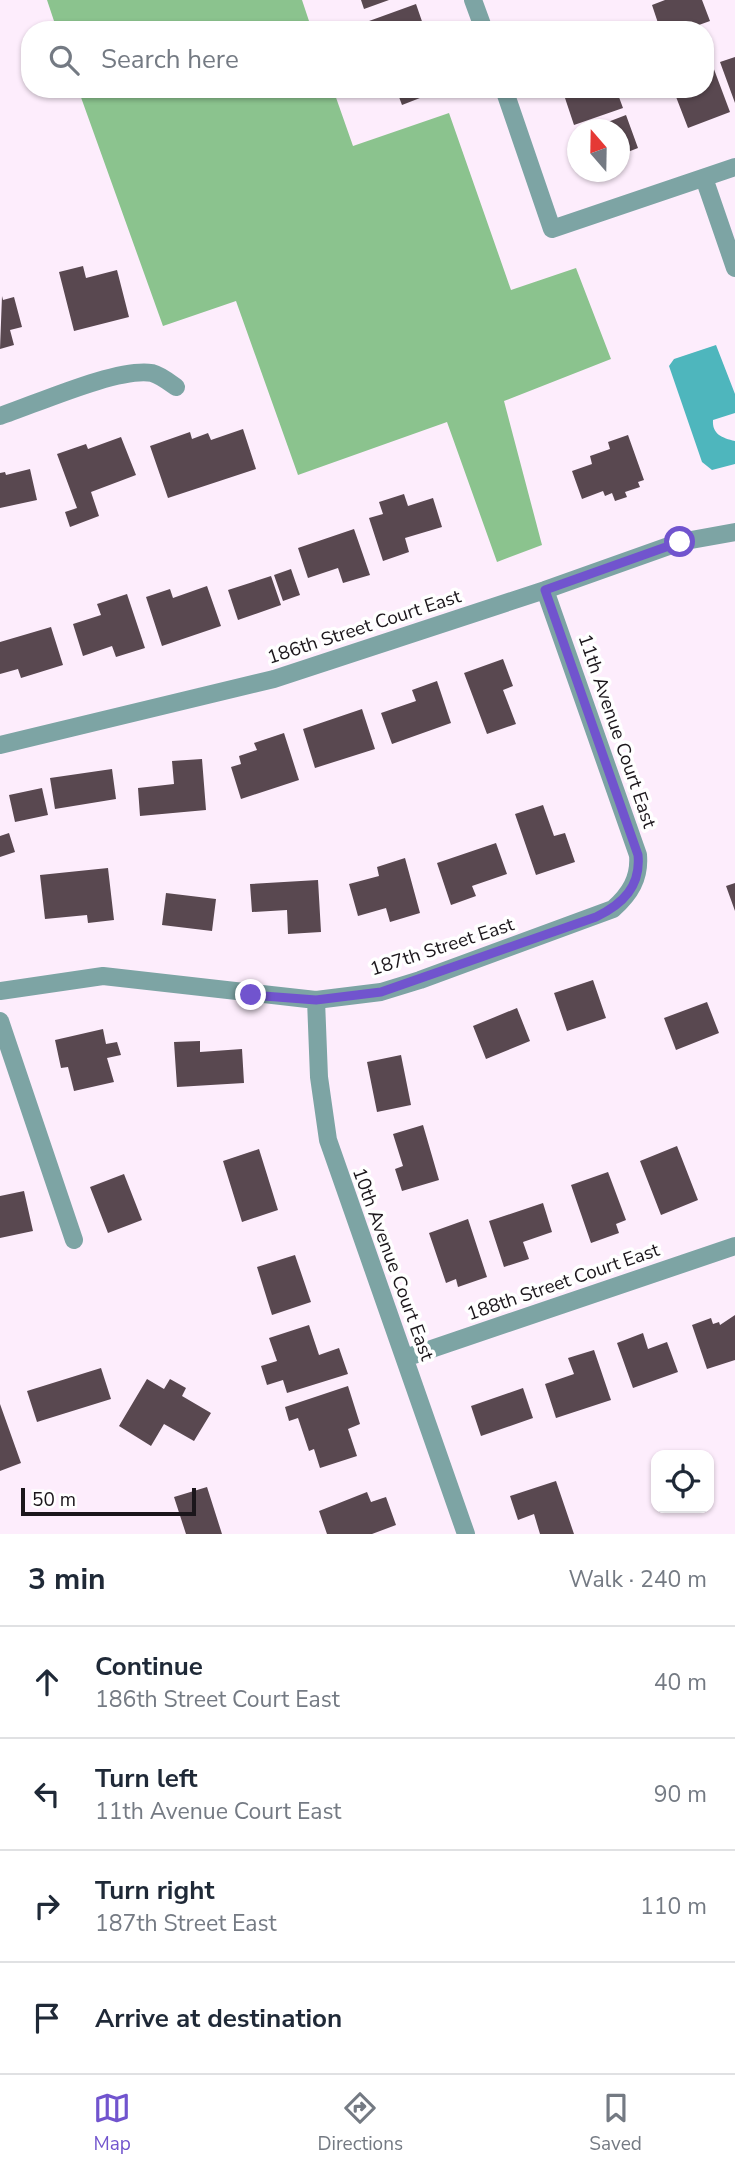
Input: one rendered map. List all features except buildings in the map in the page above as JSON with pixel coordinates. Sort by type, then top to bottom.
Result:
[{"type":"street","points":[[473,0],[481,21]]},
{"type":"street","points":[[507,98],[552,229],[735,167]]},
{"type":"street","points":[[704,178],[735,268]]},
{"type":"street","points":[[0,416],[115,377],[137,373],[155,373],[176,387]]},
{"type":"street","name":"186th Street Court East","points":[[0,745],[274,679],[545,590],[680,542],[735,532]]},
{"type":"street","name":"11th Avenue Court East","points":[[545,590],[633,838],[639,865],[632,888]]},
{"type":"street","name":"187th Street East","points":[[0,991],[103,976],[316,1000],[381,992],[596,917],[613,909],[632,888]]},
{"type":"street","name":"10th Avenue Court East","points":[[316,1000],[319,1077],[328,1140],[466,1534]]},
{"type":"street","points":[[0,1021],[74,1240]]},
{"type":"street","name":"188th Street Court East","points":[[405,1358],[735,1246]]},
{"type":"green space","points":[[47,0],[302,0],[309,21],[54,21]]},
{"type":"green space","points":[[81,98],[336,98],[353,146],[449,113],[511,290],[576,268],[611,359],[504,401],[542,545],[497,562],[447,422],[298,475],[236,301],[163,326]]},
{"type":"water","points":[[716,345],[735,394],[735,413],[713,420],[713,425],[719,435],[735,441],[735,464],[712,470],[702,462],[669,366],[674,359]]},
{"type":"route","points":[[251,995],[316,1000],[381,992],[596,917],[613,909],[626,898],[638,875],[638,855],[545,590],[680,542]]}]
